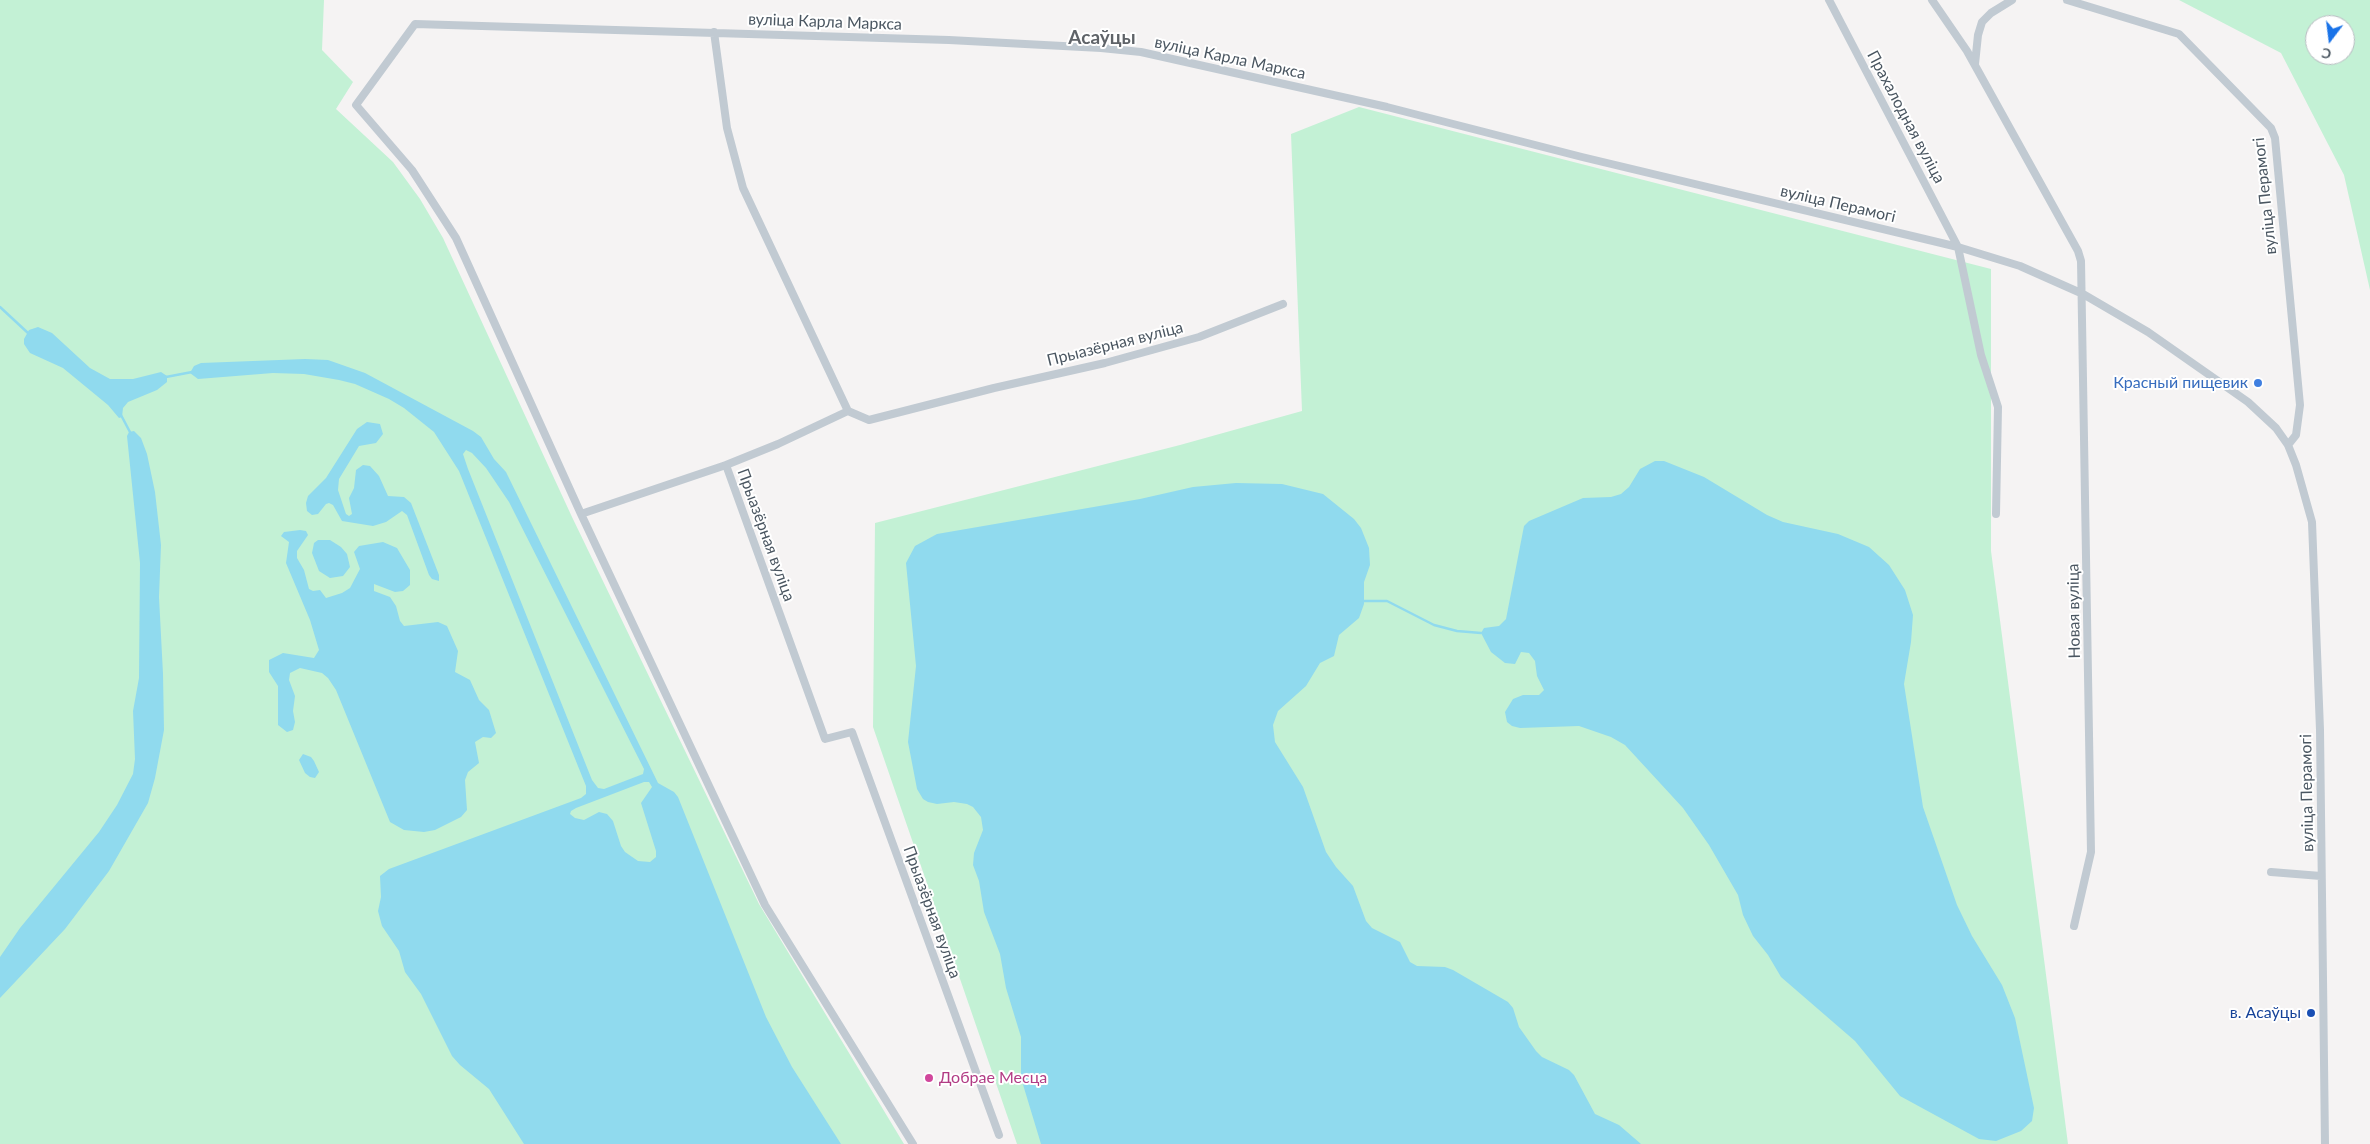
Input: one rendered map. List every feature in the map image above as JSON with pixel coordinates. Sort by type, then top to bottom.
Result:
[{"type":"street","name":"Прахалодная вуліца","points":[[1829,0],[1958,247],[1981,355],[1998,407],[1996,514]]},
{"type":"street","points":[[1932,0],[1975,66],[2078,251],[2081,261],[2083,294]]},
{"type":"street","points":[[1975,66],[1978,34],[1982,22],[1991,13],[2012,0]]},
{"type":"street","name":"вуліца Перамогі","points":[[2067,0],[2179,34],[2272,128],[2275,138],[2300,405],[2296,435],[2288,445]]},
{"type":"street","name":"вуліца Карла Маркса","points":[[580,514],[456,238],[412,170],[356,105],[414,24],[714,32],[982,42],[1102,48],[1141,52],[1387,107],[1582,157]]},
{"type":"street","points":[[714,32],[727,128],[743,188],[848,411]]},
{"type":"street","name":"вуліца Перамогі","points":[[1582,157],[1958,247],[2020,266],[2083,294],[2148,332],[2248,402],[2266,417],[2288,445],[2302,483],[2312,522],[2319,711],[2325,1144]]},
{"type":"street","name":"Новая вуліца","points":[[2074,926],[2091,852],[2083,294]]},
{"type":"street","name":"Прыазёрная вуліца","points":[[1000,1136],[852,732],[826,738],[726,465],[778,444],[848,411],[870,420],[994,388],[1105,363],[1200,337],[1283,304]]},
{"type":"street","points":[[726,465],[580,514],[765,905],[913,1144]]},
{"type":"street","points":[[2271,872],[2321,876]]},
{"type":"green space","points":[[0,0],[324,0],[322,50],[353,82],[336,109],[393,162],[420,199],[443,238],[572,517],[759,904],[904,1144],[0,1144]]},
{"type":"green space","points":[[2179,0],[2370,0],[2370,290],[2344,175],[2281,53]]},
{"type":"green space","points":[[1359,107],[1991,269],[1991,551],[2068,1144],[1017,1144],[873,727],[875,523],[1180,445],[1302,411],[1291,134]]},
{"type":"water","points":[[38,327],[52,333],[90,368],[110,379],[133,379],[161,372],[167,376],[167,382],[157,390],[128,402],[123,408],[122,417],[119,418],[108,405],[63,368],[30,353],[24,344],[24,339],[29,330]]},
{"type":"water","points":[[305,359],[328,360],[365,373],[481,437],[494,459],[506,472],[658,783],[674,792],[678,797],[766,1017],[792,1067],[841,1144],[524,1144],[489,1089],[452,1056],[421,994],[405,972],[399,951],[382,926],[378,911],[381,897],[380,876],[389,869],[581,798],[586,794],[586,786],[459,471],[434,432],[404,408],[355,384],[304,374],[273,373],[198,379],[190,373],[194,366],[201,363]],"holes":[[[466,450],[472,453],[486,468],[509,502],[644,769],[643,774],[604,789],[598,788],[592,780],[468,469],[463,454]],[[644,782],[649,782],[652,787],[641,803],[656,851],[656,857],[650,862],[638,861],[625,852],[621,846],[613,821],[607,814],[599,812],[584,820],[575,818],[570,814],[576,808]]]},
{"type":"water","points":[[367,422],[380,424],[383,434],[376,443],[359,446],[339,479],[338,490],[346,514],[349,516],[352,514],[349,498],[354,488],[356,470],[363,465],[370,466],[379,476],[388,496],[404,497],[411,503],[439,575],[439,581],[432,579],[429,575],[407,515],[402,511],[386,522],[373,526],[342,521],[333,505],[329,503],[318,514],[312,515],[307,511],[306,503],[308,496],[326,478],[357,429]]},
{"type":"water","points":[[134,431],[141,438],[147,454],[155,492],[161,545],[159,597],[164,730],[155,778],[148,803],[109,871],[65,929],[0,998],[0,957],[20,928],[99,832],[117,805],[133,774],[135,759],[133,711],[139,678],[140,563],[127,436],[129,432]]},
{"type":"water","points":[[1655,461],[1664,461],[1704,477],[1767,515],[1783,522],[1838,534],[1869,547],[1889,565],[1905,590],[1913,615],[1911,642],[1904,684],[1923,807],[1957,905],[1972,936],[2002,985],[2015,1018],[2034,1108],[2032,1121],[2021,1131],[1996,1141],[1979,1139],[1900,1096],[1855,1041],[1781,977],[1768,955],[1753,936],[1743,915],[1738,895],[1709,845],[1683,808],[1625,745],[1611,737],[1579,726],[1520,728],[1512,726],[1507,722],[1505,712],[1513,699],[1523,695],[1539,695],[1544,690],[1537,676],[1535,661],[1529,653],[1521,652],[1515,664],[1505,663],[1491,652],[1481,633],[1484,628],[1499,626],[1506,619],[1524,526],[1529,521],[1583,498],[1611,497],[1621,494],[1629,487],[1640,469]]},
{"type":"water","points":[[1236,483],[1282,484],[1323,494],[1354,519],[1361,528],[1369,548],[1370,565],[1364,582],[1364,604],[1359,618],[1339,635],[1334,656],[1320,663],[1306,686],[1278,711],[1273,725],[1275,742],[1303,787],[1326,852],[1353,886],[1366,921],[1372,928],[1400,942],[1410,962],[1417,966],[1445,967],[1453,970],[1508,1002],[1513,1008],[1519,1027],[1536,1051],[1542,1057],[1569,1070],[1574,1075],[1595,1114],[1619,1125],[1641,1144],[1041,1144],[1021,1078],[1021,1037],[1006,988],[1000,954],[984,912],[979,881],[973,865],[974,853],[983,830],[981,817],[973,807],[967,804],[954,802],[937,804],[928,802],[923,799],[917,789],[908,742],[916,666],[906,563],[915,546],[937,534],[1140,499],[1193,487]]},
{"type":"water","points":[[306,531],[308,535],[297,551],[297,558],[304,570],[309,589],[313,591],[320,590],[326,598],[342,593],[350,588],[360,569],[354,552],[359,546],[383,542],[397,548],[410,570],[410,585],[403,591],[395,592],[374,584],[374,591],[390,597],[404,626],[438,622],[447,626],[458,651],[455,672],[470,680],[479,700],[489,710],[496,733],[491,738],[483,737],[475,742],[479,763],[468,772],[465,780],[467,810],[461,817],[435,830],[424,832],[404,830],[390,822],[336,690],[322,673],[300,668],[290,673],[289,680],[295,696],[293,711],[295,722],[293,730],[287,732],[278,725],[278,686],[269,672],[269,660],[283,653],[314,658],[319,650],[310,620],[286,563],[289,542],[281,536],[284,532]]},
{"type":"water","points":[[318,540],[330,540],[341,547],[347,554],[350,567],[343,576],[330,578],[319,571],[312,553],[314,543]]},
{"type":"water","points":[[303,754],[311,757],[314,761],[319,772],[315,778],[305,773],[299,760]]},
{"type":"waterway","points":[[0,307],[28,333]]},
{"type":"waterway","points":[[166,377],[192,372]]},
{"type":"waterway","points":[[121,415],[131,434]]},
{"type":"waterway","points":[[1364,601],[1387,601],[1434,625],[1457,631],[1481,633]]},
{"type":"place","name":"Красный пищевик","points":[[2258,383]]},
{"type":"place","name":"в. Асаўцы","points":[[2311,1013]]},
{"type":"place","name":"Добрае Месца","points":[[929,1078]]},
{"type":"district","name":"Асаўцы","points":[[1102,38]]}]
